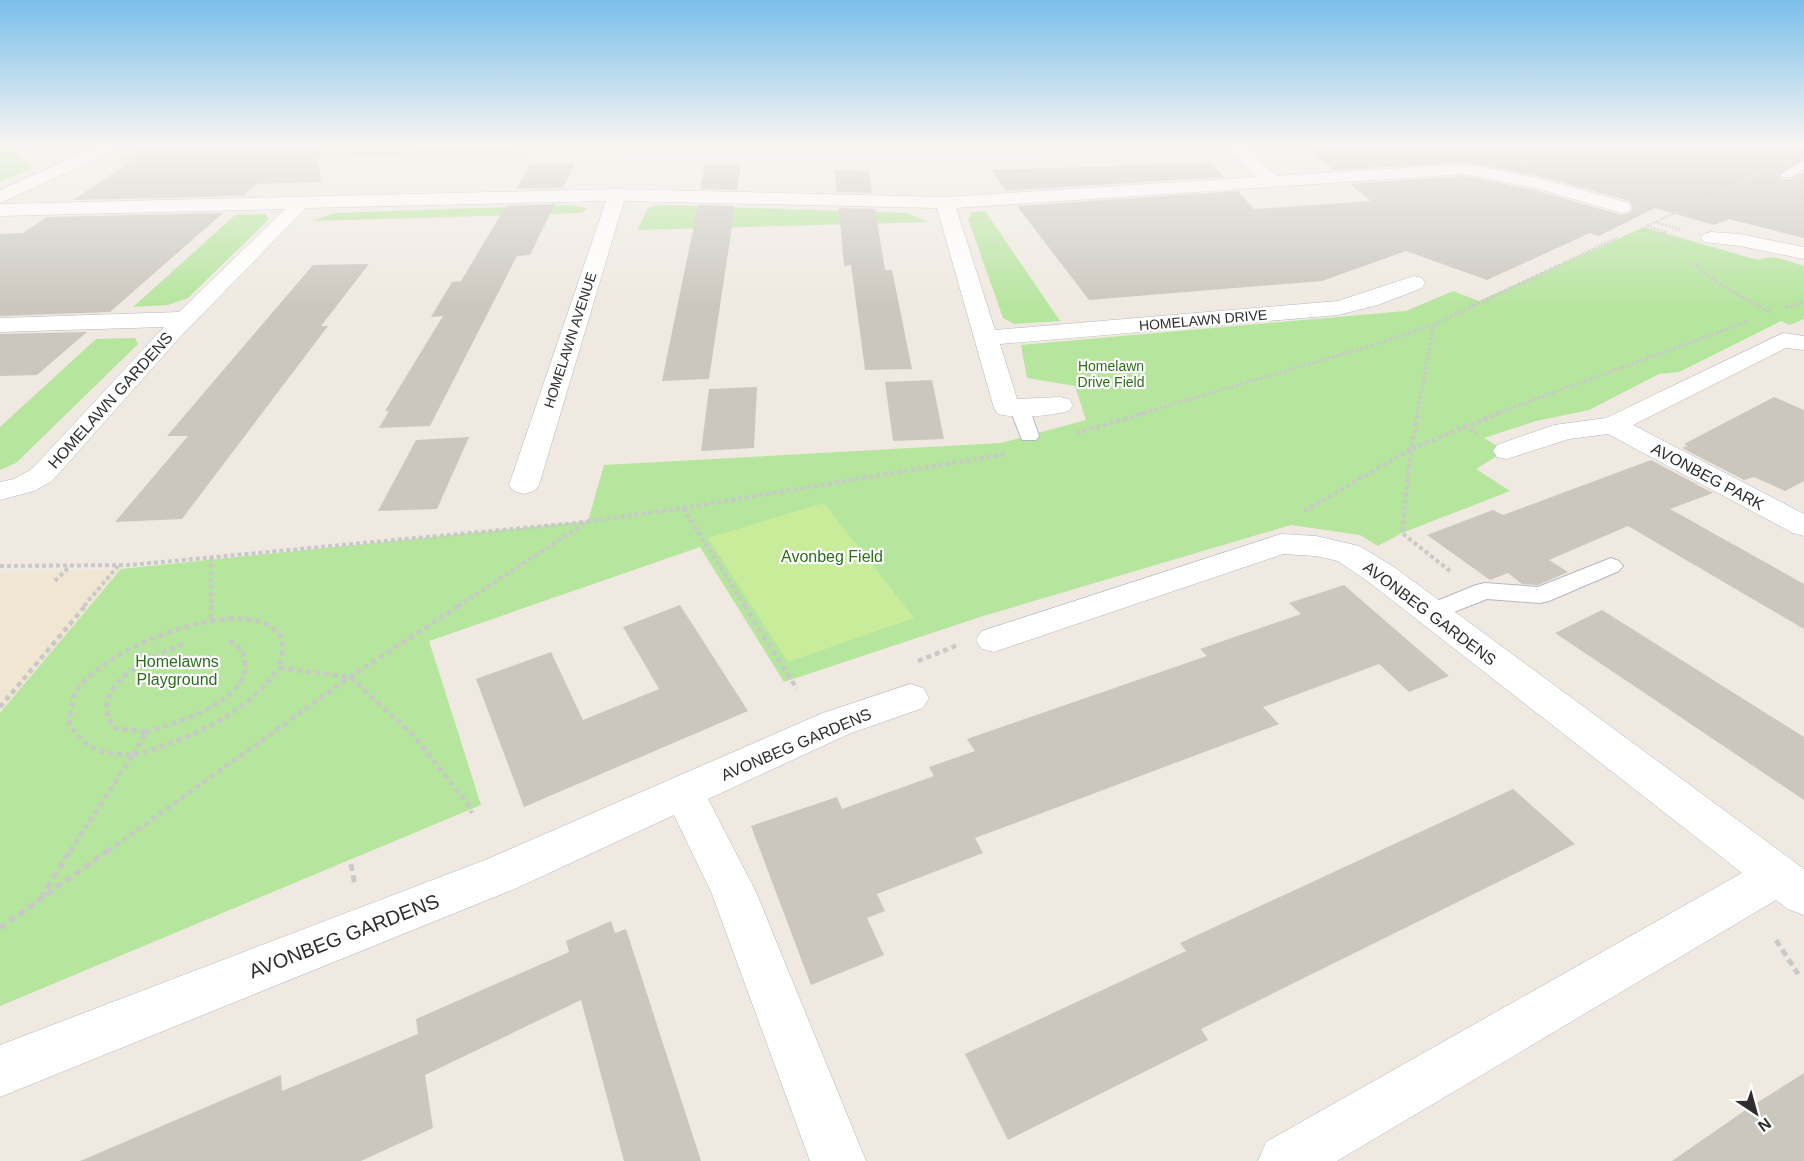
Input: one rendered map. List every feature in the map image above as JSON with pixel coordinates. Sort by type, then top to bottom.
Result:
[{"type":"street","points":[[0,210],[491,198]]},
{"type":"street","name":"HOMELAWN AVENUE","points":[[524,485],[616,198]]},
{"type":"street","points":[[747,198],[945,203],[1020,198]]},
{"type":"street","points":[[1591,198],[1622,207]]},
{"type":"street","name":"HOMELAWN GARDENS","points":[[0,491],[24,485],[42,475],[186,319],[301,203]]},
{"type":"street","points":[[945,203],[1006,408],[1060,405]]},
{"type":"street","points":[[1711,238],[1740,240],[1804,253]]},
{"type":"street","name":"HOMELAWN DRIVE","points":[[987,338],[1338,308],[1370,300],[1414,283]]},
{"type":"street","name":"HOMELAWN GARDENS","points":[[0,325],[186,319]]},
{"type":"street","points":[[1496,444],[1564,431],[1612,425],[1784,340],[1804,343]]},
{"type":"street","name":"AVONBEG PARK","points":[[1612,425],[1804,526]]},
{"type":"street","name":"AVONBEG GARDENS","points":[[994,640],[1281,544],[1316,546],[1348,553],[1382,575],[1791,885],[1285,1161]]},
{"type":"street","name":"AVONBEG GARDENS","points":[[0,1071],[501,874],[837,723],[910,698]]},
{"type":"street","points":[[684,792],[734,892],[838,1161]]},
{"type":"lane","points":[[1019,407],[1029,436]]},
{"type":"lane","points":[[1431,613],[1485,591],[1540,596],[1611,566]]},
{"type":"path","points":[[1661,235],[1666,232],[1646,226],[1706,198]]},
{"type":"path","points":[[1069,436],[1380,344],[1434,324],[1626,233]]},
{"type":"path","points":[[1669,238],[1677,246]]},
{"type":"path","points":[[1692,261],[1699,269],[1741,297],[1771,313]]},
{"type":"path","points":[[1782,309],[1804,302]]},
{"type":"path","points":[[1294,517],[1411,449],[1434,324]]},
{"type":"path","points":[[1464,426],[1496,444]]},
{"type":"path","points":[[0,566],[118,565],[588,521],[683,508],[1013,452]]},
{"type":"path","points":[[683,508],[797,689]]},
{"type":"path","points":[[0,928],[350,678],[588,521]]},
{"type":"path","points":[[211,620],[212,557]]},
{"type":"path","points":[[0,707],[118,565]]},
{"type":"path","points":[[55,581],[70,566]]},
{"type":"path","points":[[741,600],[747,598]]},
{"type":"path","points":[[233,618],[262,621],[278,631],[283,644],[279,668],[267,685],[248,703],[216,723],[159,748],[133,755],[106,754],[81,743],[69,724],[76,692],[103,666],[132,649],[166,634],[211,620],[233,618]]},
{"type":"path","points":[[186,642],[164,650],[143,663],[123,678],[108,695],[104,705],[106,717],[114,728],[146,732],[188,718],[213,705],[240,682],[244,672],[243,651],[227,639]]},
{"type":"path","points":[[279,668],[350,678],[412,734],[467,803],[472,813]]},
{"type":"path","points":[[41,898],[146,732]]},
{"type":"path","points":[[1776,940],[1798,974]]},
{"type":"shaded area","points":[[121,569],[0,713],[0,574]]},
{"type":"green space","points":[[571,205],[587,208],[582,213],[312,221],[335,213]]},
{"type":"green space","points":[[659,205],[907,213],[928,222],[637,230],[648,208]]},
{"type":"green space","points":[[985,211],[1060,321],[1014,324],[1003,318],[968,219],[972,212]]},
{"type":"green space","points":[[265,214],[269,219],[188,298],[168,305],[133,307],[235,215]]},
{"type":"green space","name":"Avonbeg Field","points":[[1644,227],[1750,258],[1759,260],[1770,257],[1804,266],[1804,319],[1790,325],[1781,321],[1679,372],[1659,374],[1589,410],[1536,421],[1484,438],[1505,451],[1476,469],[1510,491],[1402,533],[1378,546],[1360,535],[1291,525],[980,617],[784,682],[700,547],[429,641],[481,805],[0,1006],[0,713],[121,569],[588,521],[604,465],[1001,443],[1086,420],[1075,386],[1027,378],[1021,345],[1406,311],[1453,291],[1479,301]]},
{"type":"green space","points":[[135,338],[138,344],[16,463],[0,470],[0,427],[96,339]]},
{"type":"green space","points":[[824,503],[914,618],[788,662],[708,538]]},
{"type":"building","points":[[76,198],[150,198],[73,200]]},
{"type":"building","points":[[1132,198],[1244,198],[1254,209],[1371,201],[1368,198],[1562,198],[1621,215],[1630,213],[1633,208],[1630,201],[1620,198],[1804,198],[1804,238],[1729,219],[1714,225],[1655,208],[1599,236],[1590,233],[1487,280],[1406,251],[1322,281],[1089,300],[1017,206]]},
{"type":"building","points":[[555,204],[530,255],[517,256],[430,426],[379,428],[389,411],[385,411],[443,316],[431,317],[452,282],[461,281],[506,206]]},
{"type":"building","points":[[698,205],[735,206],[709,379],[662,381]]},
{"type":"building","points":[[839,208],[875,209],[885,270],[892,270],[912,369],[865,370],[851,265],[844,266]]},
{"type":"building","points":[[223,213],[110,312],[0,316],[0,234],[23,233],[47,217]]},
{"type":"building","points":[[369,264],[321,326],[328,326],[182,519],[115,522],[188,436],[167,436],[313,265]]},
{"type":"building","points":[[87,332],[37,375],[0,376],[0,334]]},
{"type":"building","points":[[932,380],[944,439],[893,441],[885,382]]},
{"type":"building","points":[[757,387],[754,448],[701,451],[709,389]]},
{"type":"building","points":[[1774,397],[1804,410],[1804,481],[1785,491],[1754,477],[1744,480],[1682,448],[1688,446],[1684,444]]},
{"type":"building","points":[[469,437],[437,509],[378,511],[416,440]]},
{"type":"building","points":[[1651,460],[1713,493],[1670,509],[1804,584],[1804,629],[1628,526],[1549,560],[1568,572],[1538,585],[1522,584],[1508,573],[1490,580],[1427,535],[1493,510],[1503,515]]},
{"type":"building","points":[[1344,585],[1449,676],[1409,692],[1379,664],[1263,707],[1279,724],[975,838],[983,853],[877,894],[885,911],[867,918],[884,955],[811,985],[751,826],[837,797],[842,809],[934,776],[929,767],[975,751],[967,739],[1207,656],[1200,649],[1301,614],[1289,603]]},
{"type":"building","points":[[680,605],[748,711],[524,807],[476,679],[551,652],[583,720],[659,689],[623,627]]},
{"type":"building","points":[[1602,610],[1804,737],[1804,800],[1555,633]]},
{"type":"building","points":[[1513,789],[1575,844],[1201,1029],[1208,1040],[1008,1140],[965,1054],[1186,951],[1180,943]]},
{"type":"building","points":[[611,921],[615,933],[626,929],[701,1161],[624,1161],[581,1000],[425,1075],[433,1128],[361,1161],[80,1161],[281,1075],[282,1091],[418,1034],[416,1019],[569,952],[566,941]]},
{"type":"building","points":[[1804,1073],[1804,1161],[1672,1161],[1744,1111]]},
{"type":"park label","name":"Homelawn Drive Field","points":[[1111,374]]},
{"type":"park label","name":"Homelawns Playground","points":[[177,670]]}]
